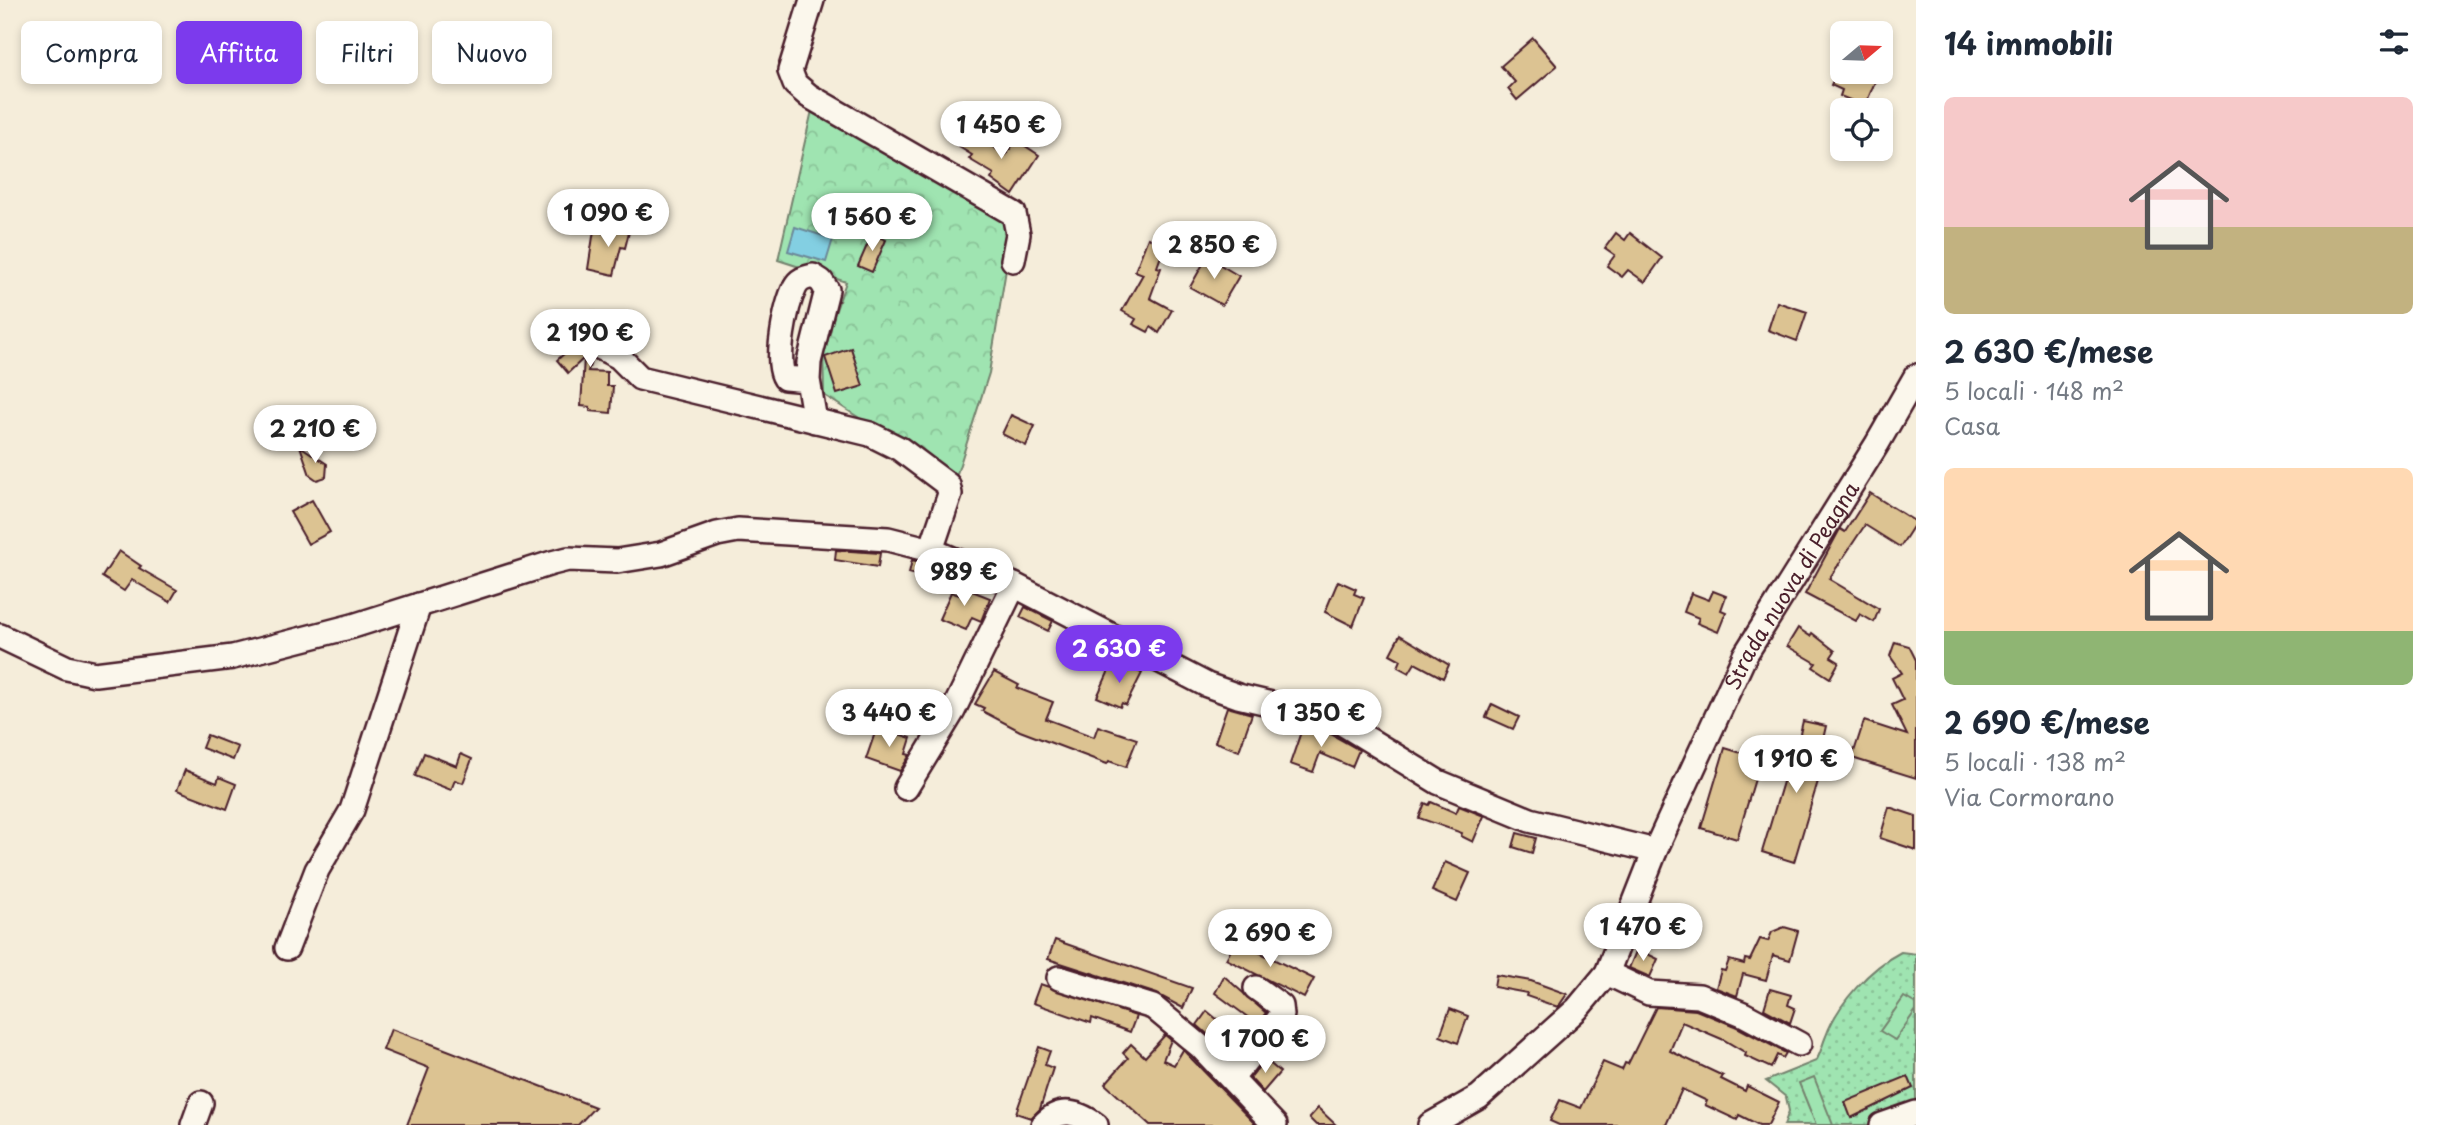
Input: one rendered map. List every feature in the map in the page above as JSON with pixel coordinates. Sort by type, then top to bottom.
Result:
[{"type":"street","points":[[812,0],[790,71],[795,84],[808,96],[1014,214],[1018,234],[1013,260]]},
{"type":"street","points":[[601,348],[619,357],[640,377],[870,434],[900,449],[948,485],[950,494],[931,550]]},
{"type":"street","name":"Strada nuova di Peagna","points":[[1430,1125],[1479,1097],[1577,1009],[1607,973],[1655,851],[1745,655],[1889,425],[1916,376]]},
{"type":"street","points":[[808,380],[815,421]]},
{"type":"street","points":[[0,636],[67,668],[95,674],[233,657],[353,626],[552,563],[568,559],[617,561],[661,554],[717,534],[738,530],[888,539],[931,550],[1014,585],[1207,685],[1238,696],[1335,719],[1438,782],[1478,800],[1530,820],[1655,851]]},
{"type":"street","points":[[906,788],[953,711],[1014,585]]},
{"type":"street","points":[[288,948],[317,870],[352,810],[419,605]]},
{"type":"street","points":[[1607,973],[1648,993],[1699,996],[1743,1014],[1799,1044]]},
{"type":"street","points":[[1059,978],[1153,1007],[1187,1034],[1275,1125]]},
{"type":"street","points":[[1232,1078],[1282,1015],[1281,1006],[1256,988]]},
{"type":"street","points":[[193,1125],[201,1102]]},
{"type":"street","points":[[1043,1125],[1051,1116],[1066,1112],[1079,1112],[1096,1125]]},
{"type":"street","points":[[1882,1125],[1916,1113]]},
{"type":"green space","points":[[813,106],[1003,213],[1011,239],[989,373],[955,480],[824,395],[823,346],[846,282],[778,260]]},
{"type":"green space","points":[[1901,952],[1916,954],[1916,1125],[1784,1125],[1789,1111],[1786,1097],[1766,1081],[1816,1061],[1831,1024],[1847,999],[1878,967]]},
{"type":"green space","points":[[1904,997],[1916,1004],[1916,1010],[1895,1040],[1880,1031]]},
{"type":"green space","points":[[1814,1077],[1833,1125],[1816,1125],[1799,1083]]},
{"type":"water","points":[[795,227],[833,239],[826,262],[788,251]]},
{"type":"building","points":[[1533,38],[1557,66],[1517,100],[1508,89],[1515,82],[1501,66]]},
{"type":"building","points":[[1874,84],[1868,98],[1845,98],[1840,96],[1842,90],[1831,85]]},
{"type":"building","points":[[968,132],[1006,155],[1016,140],[1039,155],[1013,195],[991,179],[994,174],[969,159],[972,155],[959,147]]},
{"type":"building","points":[[613,224],[630,228],[625,248],[621,247],[614,275],[588,269],[594,230],[610,235]]},
{"type":"building","points":[[1616,233],[1625,240],[1630,233],[1662,258],[1645,282],[1628,270],[1622,277],[1607,266],[1615,255],[1605,248]]},
{"type":"building","points":[[872,234],[886,240],[872,272],[858,266]]},
{"type":"building","points":[[1148,238],[1165,245],[1157,267],[1161,268],[1150,298],[1172,310],[1159,333],[1151,327],[1148,332],[1133,324],[1136,319],[1122,311],[1143,274],[1135,271]]},
{"type":"building","points":[[1207,257],[1239,276],[1222,305],[1190,287]]},
{"type":"building","points":[[1777,302],[1807,312],[1797,341],[1768,330]]},
{"type":"building","points":[[593,311],[608,317],[602,334],[594,336],[588,342],[587,350],[592,359],[588,371],[607,372],[607,386],[613,386],[611,413],[590,411],[590,407],[581,406],[584,358],[568,373],[557,360],[583,337]]},
{"type":"building","points":[[851,348],[863,386],[837,394],[825,357]]},
{"type":"building","points":[[1011,415],[1035,426],[1026,446],[1002,434]]},
{"type":"building","points":[[300,446],[327,464],[326,477],[317,480],[310,475]]},
{"type":"building","points":[[1870,493],[1916,522],[1900,547],[1865,525],[1829,579],[1879,609],[1874,622],[1860,614],[1856,621],[1805,594],[1840,529],[1845,532]]},
{"type":"building","points":[[312,500],[330,532],[308,544],[290,512]]},
{"type":"building","points":[[836,550],[880,553],[878,567],[835,560]]},
{"type":"building","points":[[119,551],[141,566],[139,568],[177,590],[170,602],[132,580],[124,591],[102,577]]},
{"type":"building","points":[[912,560],[927,564],[924,577],[909,573]]},
{"type":"building","points":[[1338,581],[1356,589],[1354,594],[1364,598],[1353,626],[1325,612]]},
{"type":"building","points":[[962,587],[990,598],[981,621],[972,617],[966,630],[939,619],[951,592],[959,595]]},
{"type":"building","points":[[1713,591],[1726,596],[1721,610],[1726,612],[1718,632],[1697,623],[1699,618],[1684,612],[1691,593],[1709,600]]},
{"type":"building","points":[[1025,607],[1053,621],[1048,631],[1020,617]]},
{"type":"building","points":[[1798,628],[1810,636],[1812,633],[1835,651],[1831,657],[1839,662],[1830,678],[1813,667],[1816,663],[1787,646]]},
{"type":"building","points":[[1400,635],[1449,665],[1443,678],[1415,663],[1409,673],[1398,667],[1401,660],[1390,654]]},
{"type":"building","points":[[1895,642],[1909,646],[1916,660],[1916,778],[1852,758],[1864,721],[1907,735],[1892,705],[1903,700],[1892,678],[1902,673],[1890,656]]},
{"type":"building","points":[[1118,662],[1142,673],[1126,705],[1122,703],[1120,707],[1097,697],[1111,666],[1115,668]]},
{"type":"building","points":[[994,672],[1019,685],[1017,688],[1053,702],[1046,719],[1094,737],[1098,726],[1137,739],[1126,767],[1109,761],[1107,764],[1020,731],[982,711],[984,708],[975,704]]},
{"type":"building","points":[[1492,704],[1519,717],[1513,729],[1486,717]]},
{"type":"building","points":[[1227,707],[1252,714],[1239,751],[1215,742]]},
{"type":"building","points":[[1803,721],[1826,726],[1816,770],[1821,771],[1794,862],[1762,852],[1789,762],[1793,763]]},
{"type":"building","points":[[1303,726],[1327,732],[1359,750],[1352,767],[1320,753],[1313,772],[1290,764]]},
{"type":"building","points":[[877,727],[911,738],[906,754],[910,755],[900,771],[866,759]]},
{"type":"building","points":[[207,735],[238,747],[233,760],[202,748]]},
{"type":"building","points":[[1725,748],[1761,759],[1737,839],[1701,828]]},
{"type":"building","points":[[424,753],[457,766],[461,754],[472,759],[463,783],[455,780],[451,790],[415,776]]},
{"type":"building","points":[[185,770],[217,783],[219,777],[236,784],[227,809],[177,790]]},
{"type":"building","points":[[1431,802],[1456,813],[1459,806],[1484,816],[1473,842],[1461,836],[1462,833],[1419,818],[1425,803],[1429,805]]},
{"type":"building","points":[[1889,807],[1916,816],[1916,850],[1880,838]]},
{"type":"building","points":[[1517,833],[1536,838],[1532,853],[1513,847]]},
{"type":"building","points":[[1445,862],[1470,873],[1457,902],[1432,891]]},
{"type":"building","points":[[1784,927],[1798,931],[1790,960],[1773,955],[1766,980],[1743,974],[1737,996],[1716,988],[1721,970],[1725,971],[1729,960],[1744,964],[1745,959],[1750,960],[1760,939],[1768,941],[1772,932]]},
{"type":"building","points":[[1055,940],[1192,988],[1183,1008],[1157,994],[1048,959]]},
{"type":"building","points":[[1236,941],[1314,979],[1304,998],[1226,959]]},
{"type":"building","points":[[1637,949],[1658,959],[1650,977],[1629,968]]},
{"type":"building","points":[[1496,975],[1531,981],[1567,994],[1558,1007],[1526,996],[1527,993],[1494,987]]},
{"type":"building","points":[[1224,976],[1266,1013],[1257,1024],[1215,993]]},
{"type":"building","points":[[1040,984],[1136,1016],[1130,1032],[1092,1018],[1091,1023],[1033,1003]]},
{"type":"building","points":[[1770,989],[1791,995],[1788,1005],[1795,1008],[1790,1023],[1764,1009]]},
{"type":"building","points":[[1656,1007],[1696,1010],[1737,1027],[1786,1053],[1783,1058],[1777,1055],[1771,1068],[1745,1056],[1746,1053],[1724,1040],[1682,1022],[1670,1051],[1723,1076],[1721,1079],[1745,1091],[1747,1086],[1779,1102],[1768,1125],[1759,1125],[1739,1115],[1737,1120],[1705,1105],[1707,1101],[1682,1089],[1666,1125],[1559,1125],[1550,1121],[1560,1100],[1581,1108],[1603,1062],[1622,1070],[1625,1063],[1628,1064]]},
{"type":"building","points":[[1450,1009],[1468,1016],[1458,1043],[1440,1036]]},
{"type":"building","points":[[1207,1011],[1225,1026],[1214,1040],[1197,1025]]},
{"type":"building","points":[[1294,1021],[1308,1032],[1294,1051],[1280,1040]]},
{"type":"building","points":[[391,1029],[595,1107],[578,1125],[407,1125],[429,1068],[383,1050]]},
{"type":"building","points":[[1165,1035],[1171,1040],[1163,1060],[1174,1065],[1183,1050],[1256,1125],[1150,1125],[1105,1084],[1128,1058],[1123,1053],[1131,1044],[1145,1057]]},
{"type":"building","points":[[1039,1047],[1050,1051],[1045,1065],[1053,1068],[1040,1109],[1031,1118],[1016,1113]]},
{"type":"building","points":[[1265,1059],[1280,1072],[1263,1092],[1250,1078]]},
{"type":"building","points":[[1908,1076],[1913,1088],[1851,1118],[1845,1102]]},
{"type":"building","points":[[1318,1108],[1336,1125],[1316,1125],[1309,1118]]}]
